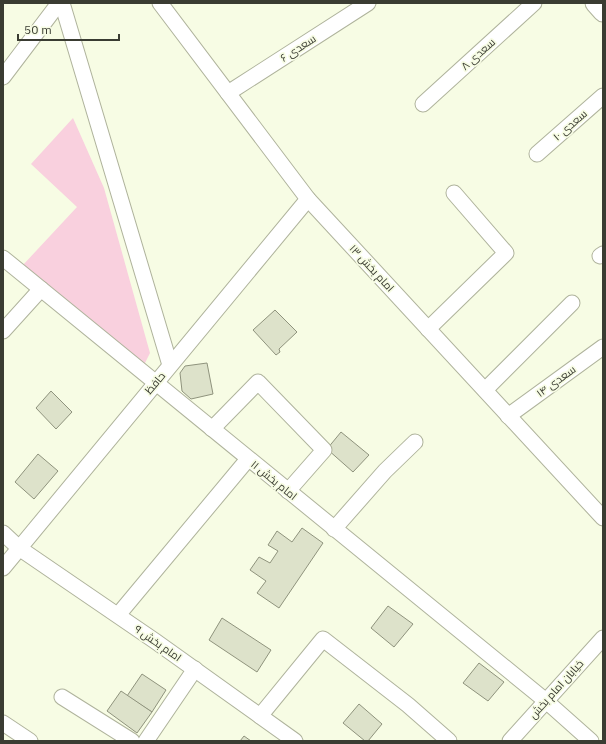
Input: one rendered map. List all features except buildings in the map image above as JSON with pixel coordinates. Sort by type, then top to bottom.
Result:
[{"type":"main road","points":[[595,3],[603,12]]},
{"type":"street","points":[[3,76],[61,3]]},
{"type":"street","points":[[61,3],[170,365]]},
{"type":"street","name":"امام بخش ۱۳","points":[[160,3],[308,199],[603,518]]},
{"type":"street","name":"سعدی ۶","points":[[228,93],[368,3]]},
{"type":"street","name":"سعدی ۸","points":[[423,104],[534,3]]},
{"type":"street","name":"سعدی ۱۰","points":[[537,154],[603,96]]},
{"type":"street","points":[[428,329],[506,253],[454,193]]},
{"type":"street","name":"حافظ","points":[[3,568],[308,199]]},
{"type":"street","name":"امام بخش ۱۱","points":[[3,258],[546,701],[591,741]]},
{"type":"street","points":[[3,331],[41,289]]},
{"type":"street","points":[[485,390],[572,303]]},
{"type":"street","name":"سعدی ۱۴","points":[[508,416],[603,347]]},
{"type":"street","points":[[212,429],[258,382],[324,450],[288,491]]},
{"type":"street","points":[[334,528],[385,471],[414,442]]},
{"type":"street","points":[[118,615],[248,459]]},
{"type":"street","name":"امام بخش ۹","points":[[3,533],[20,548],[195,669],[295,741]]},
{"type":"street","points":[[260,716],[323,638],[408,705],[449,741]]},
{"type":"street","name":"خیابان امام بخش","points":[[510,741],[603,638]]},
{"type":"street","points":[[146,741],[195,669]]},
{"type":"street","points":[[62,697],[132,741]]},
{"type":"street","points":[[3,723],[30,741]]},
{"type":"shaded area","points":[[73,118],[104,188],[150,353],[142,369],[23,265],[77,207],[31,164]]}]
